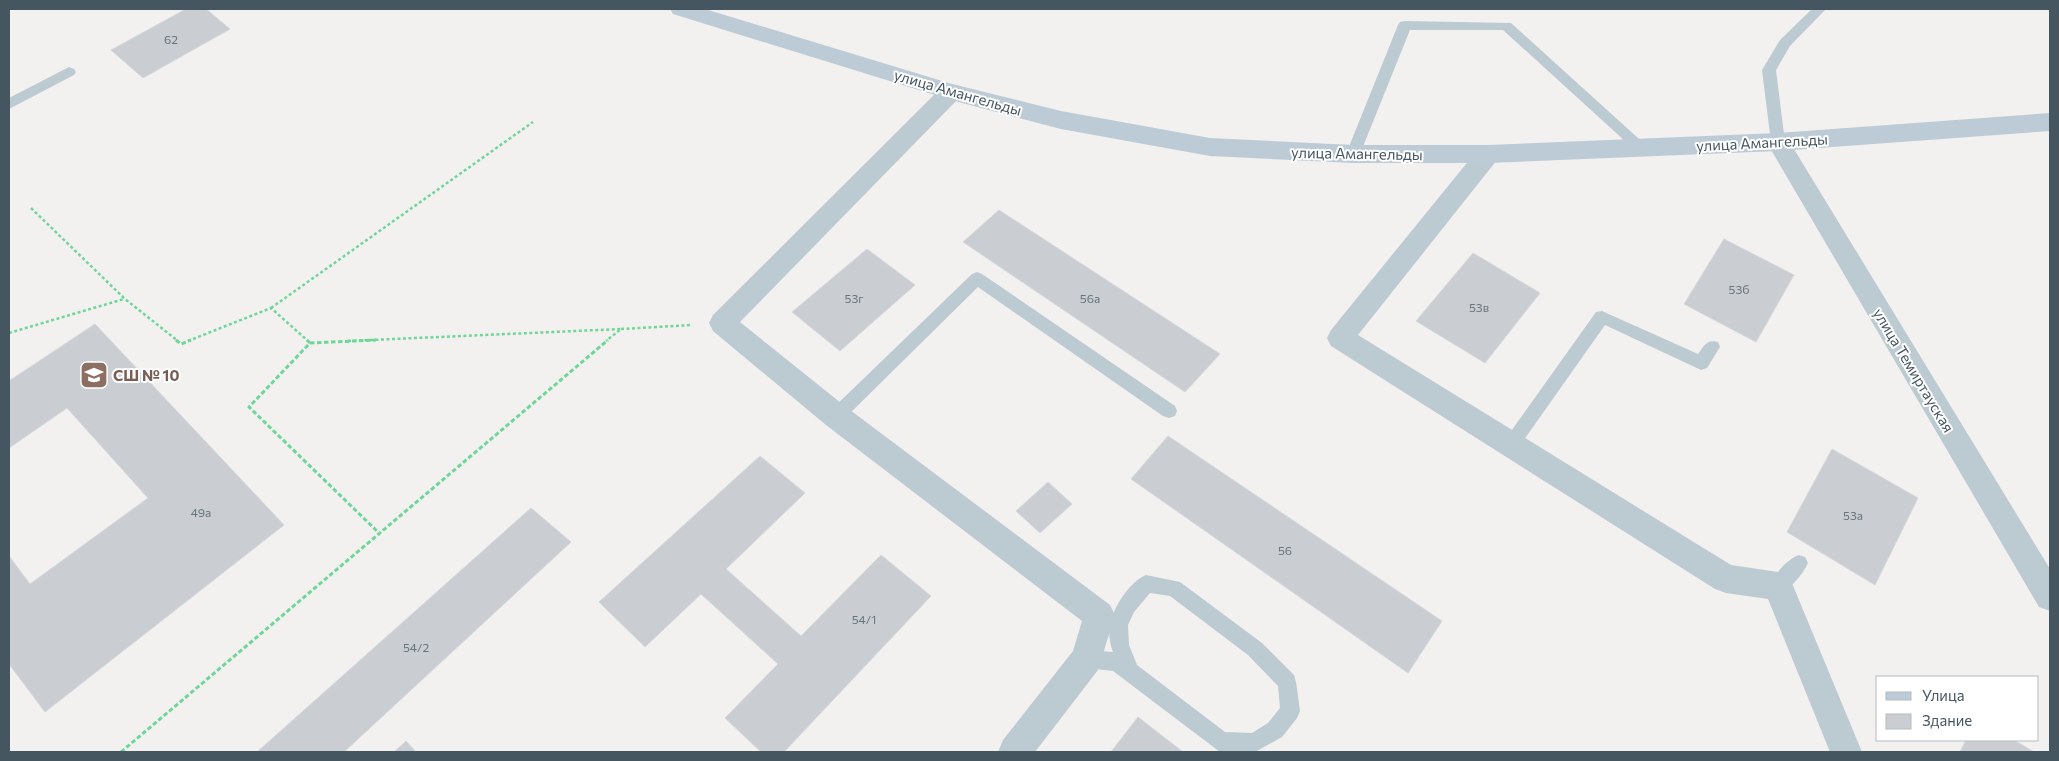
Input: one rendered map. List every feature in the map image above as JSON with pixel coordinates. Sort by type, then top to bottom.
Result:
[{"type":"street","name":"улица Амангельды","points":[[681,9],[952,92],[1061,120],[1210,147],[1353,154],[1488,154],[1778,142],[2050,122]]},
{"type":"street","points":[[952,92],[722,323],[836,416],[1099,615],[1087,659],[1015,752]]},
{"type":"street","name":"улица Темиртауская","points":[[1778,142],[2050,597]]},
{"type":"street","points":[[1488,154],[1340,338],[1510,446],[1726,579],[1778,586],[1846,752]]},
{"type":"lane","points":[[1778,142],[1769,70],[1785,43],[1820,9]]},
{"type":"lane","points":[[1353,154],[1405,24],[1506,26],[1642,148]]},
{"type":"lane","points":[[9,104],[69,72]]},
{"type":"lane","points":[[836,416],[976,278],[1169,411]]},
{"type":"lane","points":[[1510,446],[1602,317],[1701,363],[1712,347]]},
{"type":"lane","points":[[1778,586],[1799,562]]},
{"type":"lane","points":[[1087,659],[1117,662],[1130,672],[1228,747],[1254,743],[1275,730],[1290,711],[1287,682],[1256,649],[1174,588],[1146,584],[1128,603],[1118,625],[1119,650],[1130,672]]},
{"type":"path","points":[[31,208],[125,299],[180,344],[271,308],[533,122]]},
{"type":"path","points":[[9,333],[125,299]]},
{"type":"path","points":[[271,308],[310,343]]},
{"type":"path","points":[[379,533],[249,407],[310,343],[722,323]]},
{"type":"path","points":[[122,752],[621,329]]},
{"type":"building","points":[[186,9],[206,9],[230,29],[143,78],[111,50]]},
{"type":"building","points":[[999,210],[1220,354],[1185,392],[963,242]]},
{"type":"building","points":[[1724,239],[1794,275],[1756,342],[1684,304]]},
{"type":"building","points":[[867,249],[915,285],[840,351],[792,312]]},
{"type":"building","points":[[1473,253],[1540,293],[1485,363],[1416,321]]},
{"type":"building","points":[[95,324],[284,525],[45,712],[9,664],[9,556],[30,584],[148,498],[67,408],[9,448],[9,381]]},
{"type":"building","points":[[1168,436],[1442,621],[1408,673],[1131,479]]},
{"type":"building","points":[[1832,449],[1918,498],[1875,585],[1787,532]]},
{"type":"building","points":[[760,456],[805,493],[726,569],[801,636],[881,555],[931,596],[784,752],[761,752],[725,718],[778,664],[701,594],[645,647],[599,602]]},
{"type":"building","points":[[1048,482],[1072,504],[1040,533],[1016,511]]},
{"type":"building","points":[[531,508],[571,542],[344,752],[257,752]]},
{"type":"building","points":[[1138,717],[1183,752],[1111,752]]},
{"type":"building","points":[[406,741],[416,752],[394,752]]},
{"type":"building","points":[[1966,741],[2016,741],[2034,752],[1960,752]]},
{"type":"place","name":"СШ № 10","points":[[94,375]]}]
